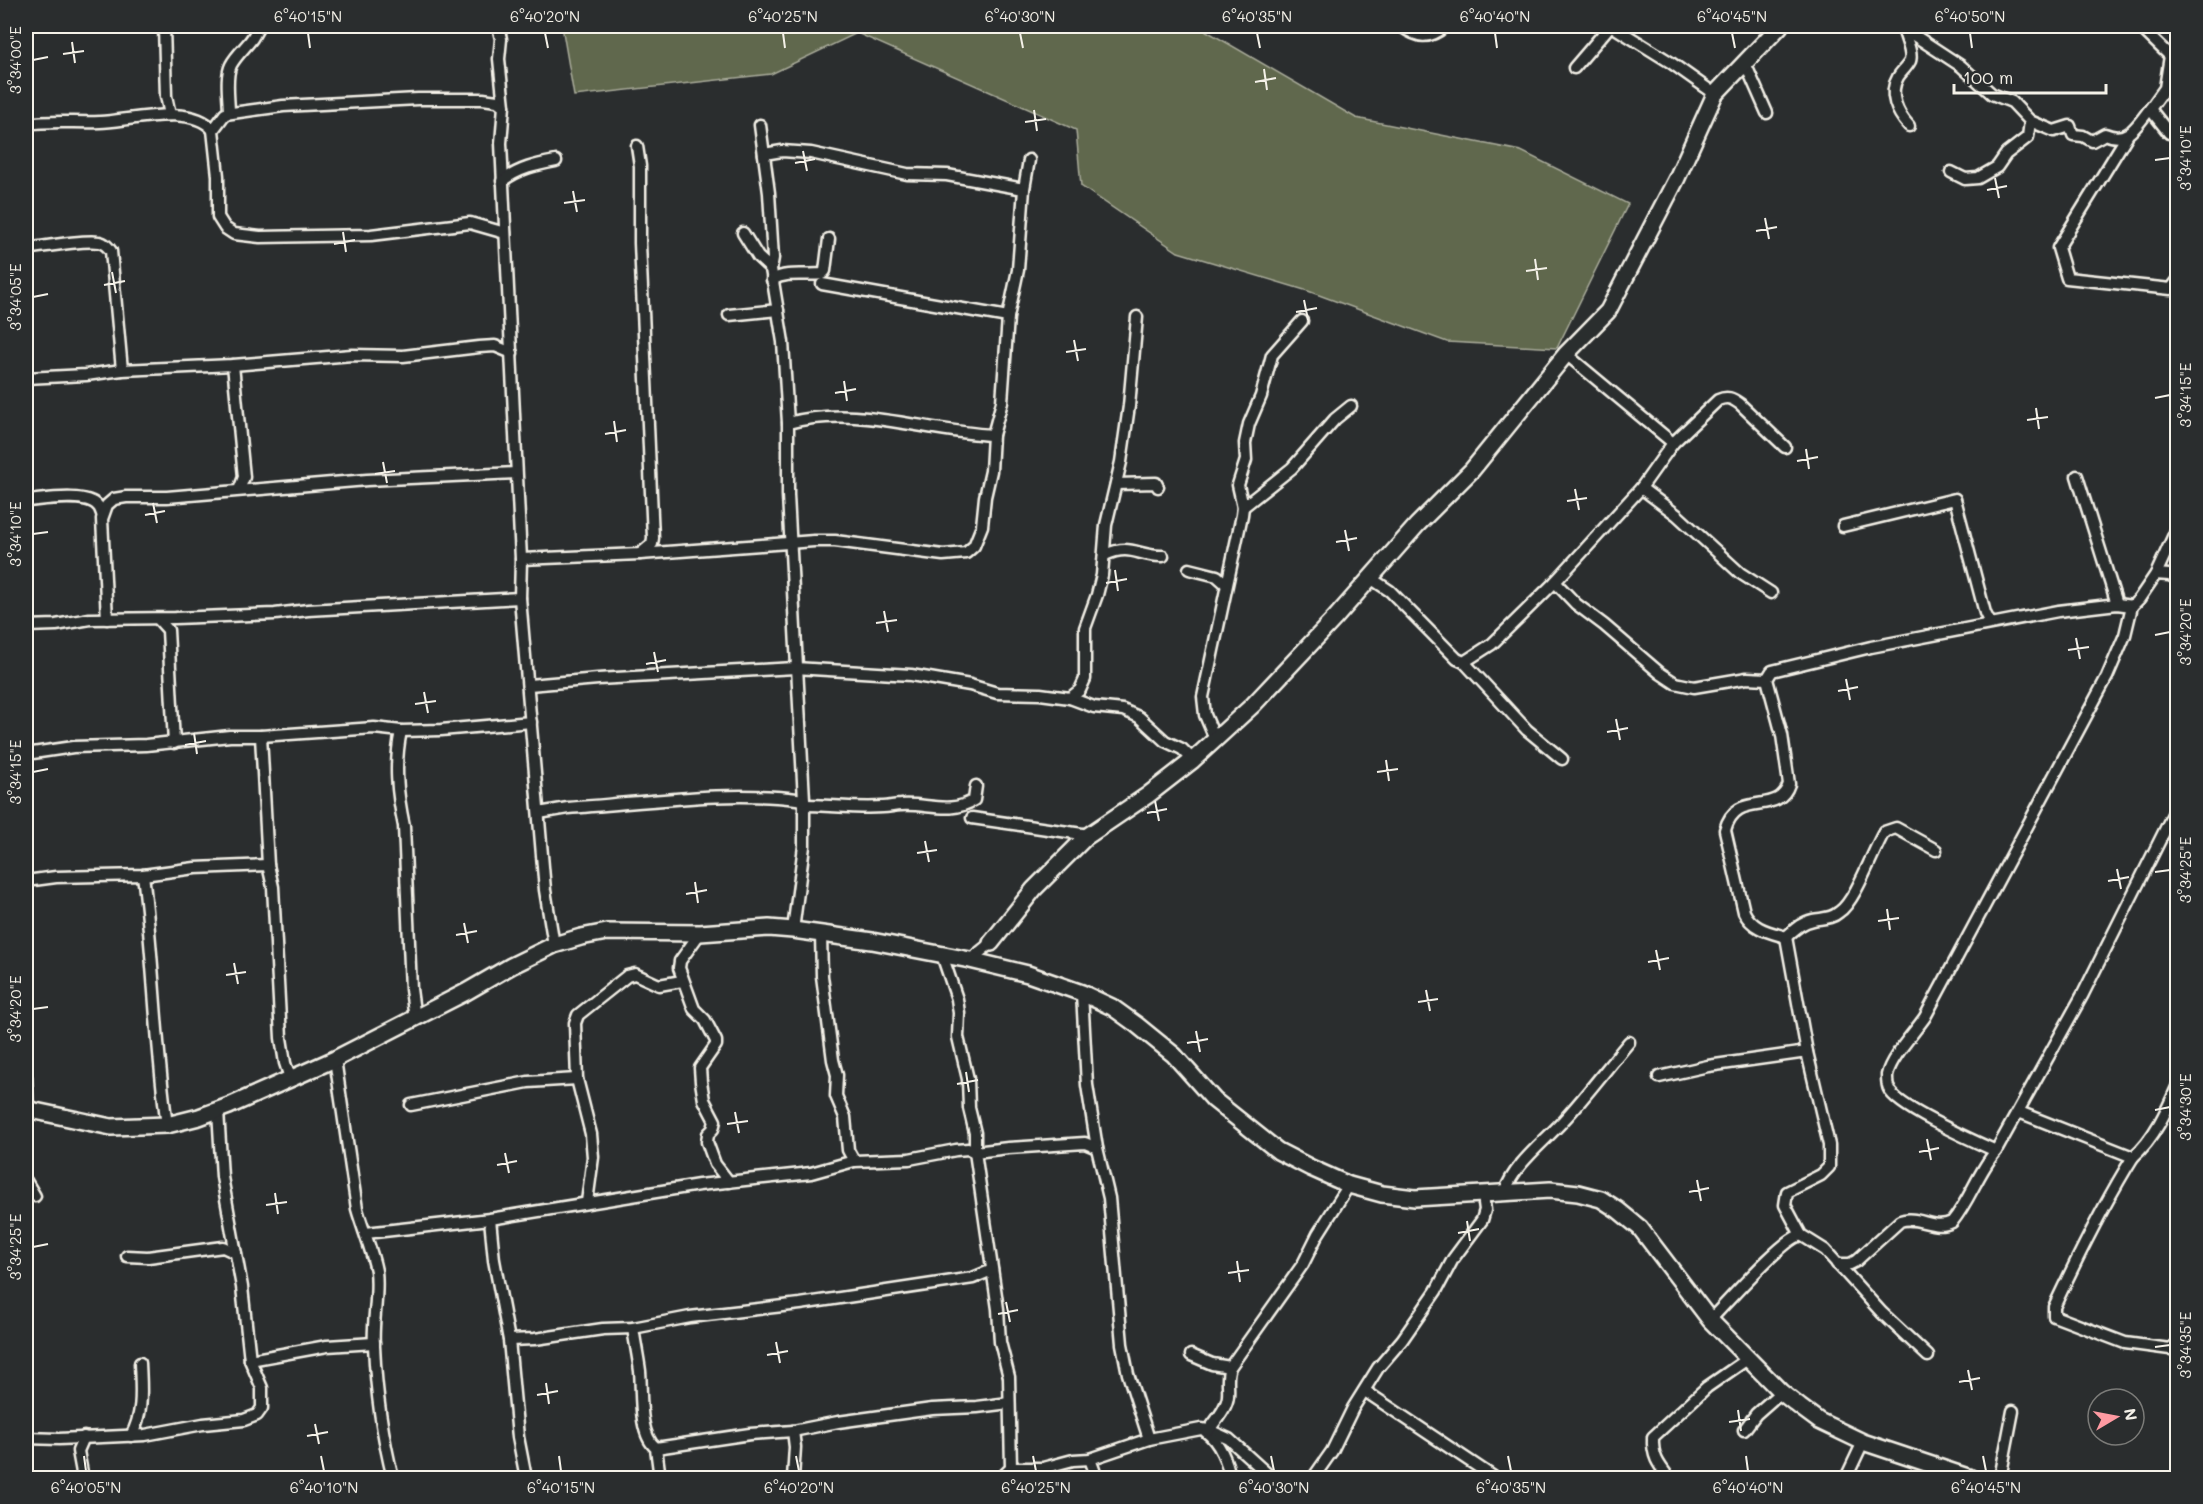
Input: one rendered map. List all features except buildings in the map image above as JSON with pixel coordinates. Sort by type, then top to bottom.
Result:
[{"type":"street","points":[[153,26],[163,40]]},
{"type":"street","points":[[164,26],[166,96],[170,115]]},
{"type":"street","points":[[229,112],[229,71],[256,34],[258,26]]},
{"type":"street","points":[[498,26],[501,39],[500,59],[504,106],[501,143],[502,180],[521,559],[520,598],[545,890],[554,945]]},
{"type":"street","points":[[1401,26],[1419,37],[1426,37],[1445,26]]},
{"type":"street","points":[[1574,68],[1611,26],[1670,62],[1715,94]]},
{"type":"street","points":[[970,960],[991,944],[1060,860],[1089,835],[1148,795],[1193,760],[1254,705],[1417,525],[1472,470],[1566,354],[1608,311],[1677,178],[1715,94],[1780,26]]},
{"type":"street","points":[[2139,26],[2170,56],[2164,88],[2127,136],[2058,248],[2067,278],[2171,289],[2178,280]]},
{"type":"street","points":[[1901,27],[1961,66],[1992,94],[2012,102],[2030,121],[2054,131],[2070,126],[2073,135],[2083,136],[2091,141],[2105,134],[2115,138],[2127,136]]},
{"type":"street","points":[[1901,27],[1910,61],[1897,79],[1894,92],[1900,117],[1909,126]]},
{"type":"street","points":[[1745,63],[1767,113]]},
{"type":"street","points":[[504,106],[497,101],[483,99],[358,101],[229,112],[220,117],[213,130],[218,176],[218,218],[225,228],[234,234],[260,237],[371,235],[470,224],[490,227],[505,233]]},
{"type":"street","points":[[2150,109],[2169,132]]},
{"type":"street","points":[[26,124],[108,122],[170,115],[202,121],[213,130]]},
{"type":"street","points":[[1951,172],[1965,179],[1978,178],[1997,167],[2006,154],[2028,136],[2030,121]]},
{"type":"street","points":[[760,125],[770,193],[772,275],[783,342],[788,423],[788,495],[795,668],[804,803],[804,846],[793,930]]},
{"type":"street","points":[[638,146],[640,243],[654,538],[652,544],[640,554]]},
{"type":"street","points":[[764,154],[782,151],[811,153],[907,174],[960,176],[1024,189]]},
{"type":"street","points":[[521,559],[640,554],[814,541],[943,555],[966,553],[974,546],[982,526],[991,471],[993,435],[1002,402],[1008,317],[1018,270],[1024,189],[1029,160]]},
{"type":"street","points":[[502,180],[528,166],[556,161]]},
{"type":"street","points":[[742,233],[772,275],[780,276],[791,273],[822,274],[825,271],[829,239]]},
{"type":"street","points":[[26,249],[99,242],[111,251],[122,370]]},
{"type":"street","points":[[822,284],[1008,317]]},
{"type":"street","points":[[729,315],[778,310]]},
{"type":"street","points":[[1070,698],[1080,690],[1085,679],[1085,628],[1097,595],[1105,555],[1106,525],[1122,462],[1137,317]]},
{"type":"street","points":[[1216,741],[1205,715],[1203,698],[1244,507],[1238,485],[1246,460],[1245,443],[1272,355],[1302,321]]},
{"type":"street","points":[[26,378],[352,355],[403,356],[495,346],[512,353]]},
{"type":"street","points":[[1566,354],[1673,443]]},
{"type":"street","points":[[233,365],[244,477],[239,490]]},
{"type":"street","points":[[1464,662],[1492,644],[1555,582],[1641,488],[1673,443],[1718,400],[1732,398],[1785,447]]},
{"type":"street","points":[[1244,507],[1292,468],[1335,419],[1351,406]]},
{"type":"street","points":[[788,423],[814,418],[862,417],[894,420],[968,434],[993,435]]},
{"type":"street","points":[[102,514],[107,505],[114,500],[126,497],[167,497],[367,480],[516,473]]},
{"type":"street","points":[[2077,476],[2117,604]]},
{"type":"street","points":[[1116,484],[1156,483],[1158,487]]},
{"type":"street","points":[[1641,488],[1677,514],[1740,573],[1771,593]]},
{"type":"street","points":[[26,501],[72,498],[97,504],[102,514],[107,619]]},
{"type":"street","points":[[1843,526],[1955,499],[1985,613],[1990,623]]},
{"type":"street","points":[[1996,1151],[1964,1137],[1900,1102],[1889,1090],[1887,1077],[1893,1062],[1925,1017],[2107,678],[2125,635],[2132,606],[2156,574],[2178,526]]},
{"type":"street","points":[[1105,555],[1116,549],[1126,549],[1149,556],[1163,556]]},
{"type":"street","points":[[1189,569],[1217,576],[1226,584]]},
{"type":"street","points":[[2156,574],[2169,575],[2178,579]]},
{"type":"street","points":[[1369,577],[1390,591],[1457,659],[1464,662],[1527,730],[1562,759]]},
{"type":"street","points":[[1555,582],[1575,604],[1675,683],[1694,687],[1747,678],[1767,679]]},
{"type":"street","points":[[26,626],[107,619],[158,619],[520,598]]},
{"type":"street","points":[[1786,937],[1754,927],[1748,920],[1744,912],[1725,830],[1728,820],[1741,806],[1773,801],[1786,791],[1789,784],[1782,735],[1767,679],[1772,671],[1871,647],[1990,623],[2058,611],[2117,604],[2132,606]]},
{"type":"street","points":[[174,743],[168,630],[175,618]]},
{"type":"street","points":[[158,619],[168,630]]},
{"type":"street","points":[[529,685],[795,668],[911,675],[970,685],[997,693],[1040,694],[1070,698],[1094,706],[1123,710],[1139,717],[1165,741],[1182,749],[1193,760]]},
{"type":"street","points":[[1080,690],[1083,702]]},
{"type":"street","points":[[26,754],[73,747],[174,743],[230,736],[374,728],[401,731],[531,722]]},
{"type":"street","points":[[401,731],[396,756],[399,801],[404,826],[411,989],[415,1018]]},
{"type":"street","points":[[261,735],[268,865],[273,887],[281,1038],[290,1078]]},
{"type":"street","points":[[539,813],[568,808],[744,796],[779,796],[804,803],[951,808],[967,805],[974,800],[976,786]]},
{"type":"street","points":[[1838,1264],[1850,1264],[1857,1261],[1900,1221],[1909,1219],[1939,1226],[1952,1222],[2019,1112],[2083,994],[2178,804]]},
{"type":"street","points":[[972,818],[1089,835]]},
{"type":"street","points":[[1786,937],[1796,928],[1811,920],[1830,918],[1842,911],[1884,832],[1896,828],[1936,850]]},
{"type":"street","points":[[26,881],[56,877],[142,875],[195,868],[268,865]]},
{"type":"street","points":[[142,875],[150,927],[161,1082],[167,1125]]},
{"type":"street","points":[[26,1077],[27,1109],[111,1127],[167,1125],[218,1110],[335,1059],[554,945],[607,932],[700,933],[760,929],[793,930],[872,941],[970,960],[1028,974],[1082,993],[1112,1007],[1137,1024],[1174,1055],[1214,1100],[1278,1151],[1349,1185],[1382,1194],[1415,1198],[1550,1190],[1578,1193],[1601,1199],[1640,1228],[1710,1320],[1781,1392],[1819,1420],[1863,1442],[1971,1479]]},
{"type":"street","points":[[700,933],[680,961],[679,968],[694,1009],[709,1026],[716,1041],[716,1045],[700,1068],[701,1082],[704,1100],[715,1122],[708,1134],[707,1142],[715,1164],[729,1182]]},
{"type":"street","points":[[821,935],[822,976],[837,1076],[836,1096],[847,1125],[848,1150],[854,1161]]},
{"type":"street","points":[[1786,937],[1807,1052],[1829,1145],[1830,1160],[1829,1167],[1821,1175],[1786,1192],[1785,1205],[1801,1236],[1825,1250],[1882,1313],[1928,1356]]},
{"type":"street","points":[[991,944],[993,966]]},
{"type":"street","points":[[942,955],[957,999],[958,1037],[968,1079],[969,1108],[975,1133],[975,1152],[998,1309],[1000,1342],[1010,1377],[1011,1468],[1001,1479]]},
{"type":"street","points":[[587,1202],[592,1177],[591,1134],[577,1079],[575,1023],[578,1015],[627,976],[634,974],[659,985],[682,981]]},
{"type":"street","points":[[1082,993],[1087,1085],[1097,1148],[1109,1198],[1122,1344],[1128,1374],[1149,1439]]},
{"type":"street","points":[[1504,1193],[1509,1179],[1519,1166],[1563,1120],[1629,1042]]},
{"type":"street","points":[[1659,1077],[1708,1066],[1807,1052]]},
{"type":"street","points":[[335,1059],[357,1209],[376,1273],[374,1343],[380,1413],[385,1448],[393,1479]]},
{"type":"street","points":[[411,1104],[528,1082],[577,1079]]},
{"type":"street","points":[[2178,1085],[2145,1147],[2133,1156],[2078,1256],[2054,1307],[2054,1316],[2126,1343],[2170,1349],[2178,1343]]},
{"type":"street","points":[[26,1438],[59,1439],[145,1435],[203,1424],[244,1420],[257,1415],[262,1408],[262,1388],[250,1360],[242,1287],[222,1177],[218,1110]]},
{"type":"street","points":[[2019,1112],[2133,1156]]},
{"type":"street","points":[[1085,1143],[1094,1132]]},
{"type":"street","points":[[366,1233],[490,1219],[587,1202],[811,1173],[854,1161],[909,1159],[968,1149],[975,1152],[1085,1143],[1097,1148]]},
{"type":"street","points":[[840,1165],[848,1150]]},
{"type":"street","points":[[26,1181],[35,1196]]},
{"type":"street","points":[[1205,1429],[1224,1409],[1228,1398],[1227,1374],[1230,1367],[1290,1282],[1349,1185]]},
{"type":"street","points":[[1313,1479],[1332,1451],[1353,1408],[1378,1368],[1402,1340],[1436,1291],[1453,1259],[1482,1220],[1485,1210],[1483,1195]]},
{"type":"street","points":[[490,1219],[494,1260],[509,1340],[518,1437],[526,1479]]},
{"type":"street","points":[[223,1247],[233,1235]]},
{"type":"street","points":[[1710,1320],[1772,1256],[1794,1238],[1801,1236]]},
{"type":"street","points":[[127,1256],[148,1257],[223,1247],[236,1253]]},
{"type":"street","points":[[509,1340],[535,1339],[603,1329],[633,1328],[690,1317],[800,1304],[973,1278],[992,1270]]},
{"type":"street","points":[[633,1328],[646,1431],[651,1444],[656,1448],[660,1479]]},
{"type":"street","points":[[250,1360],[327,1346],[374,1343]]},
{"type":"street","points":[[1191,1355],[1212,1364],[1230,1367]]},
{"type":"street","points":[[1669,1479],[1655,1461],[1652,1450],[1653,1437],[1707,1387],[1749,1358]]},
{"type":"street","points":[[131,1436],[138,1424],[141,1397],[140,1363]]},
{"type":"street","points":[[1365,1391],[1495,1479]]},
{"type":"street","points":[[1744,1430],[1756,1414],[1781,1392]]},
{"type":"street","points":[[656,1448],[750,1434],[793,1431],[849,1420],[932,1409],[1009,1403]]},
{"type":"street","points":[[2000,1479],[2013,1411]]},
{"type":"street","points":[[138,1424],[145,1435]]},
{"type":"street","points":[[1205,1429],[1215,1440],[1229,1470],[1230,1479]]},
{"type":"street","points":[[1011,1468],[1043,1468],[1073,1460],[1090,1459],[1149,1439],[1205,1429],[1229,1439],[1272,1479]]},
{"type":"street","points":[[793,1431],[795,1447],[793,1479]]},
{"type":"street","points":[[83,1479],[78,1451],[84,1437]]},
{"type":"street","points":[[59,1439],[78,1451]]},
{"type":"street","points":[[1846,1479],[1863,1442]]},
{"type":"street","points":[[1090,1459],[1097,1479]]},
{"type":"green space","points":[[562,26],[1198,26],[1356,118],[1521,151],[1628,204],[1557,348],[1447,342],[1308,291],[1178,252],[1081,186],[1076,130],[857,33],[771,74],[574,96]]}]
